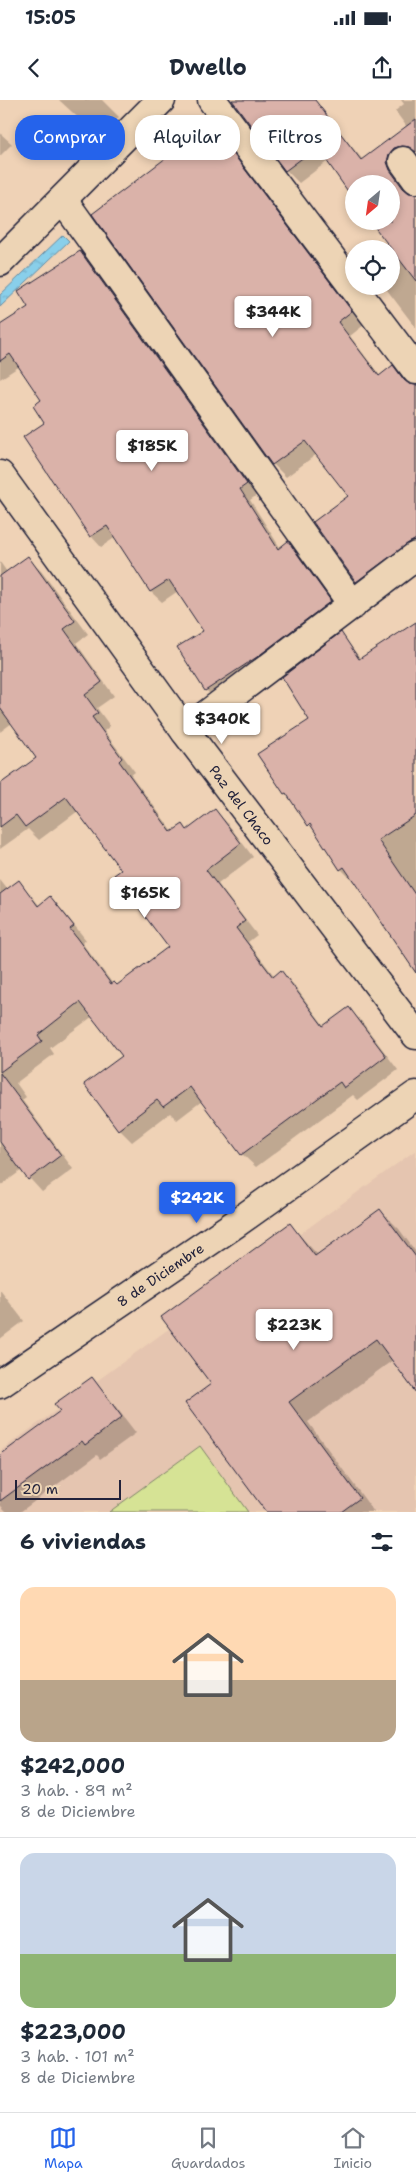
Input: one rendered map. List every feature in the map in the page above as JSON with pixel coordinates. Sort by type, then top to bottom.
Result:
[{"type":"street","points":[[0,262],[161,100]]},
{"type":"street","points":[[212,100],[416,370]]},
{"type":"street","points":[[63,200],[353,605]]},
{"type":"street","name":"Paz del Chaco","points":[[0,475],[185,731],[416,1035]]},
{"type":"street","points":[[185,731],[416,556]]},
{"type":"street","name":"8 de Diciembre","points":[[0,1384],[234,1224],[416,1095]]},
{"type":"shaded area","points":[[416,1150],[416,1512],[0,1512],[0,1451]]},
{"type":"green space","points":[[200,1446],[248,1512],[109,1512]]},
{"type":"water","points":[[63,235],[69,241],[0,307],[0,295]]},
{"type":"building","points":[[232,100],[315,100],[326,115],[250,115],[250,124]]},
{"type":"building","points":[[416,119],[416,152],[409,147],[401,146],[394,148],[389,154],[387,162],[394,175],[345,175],[345,187],[326,160],[341,160],[341,134],[361,160]]},
{"type":"building","points":[[163,160],[238,160],[352,311],[338,322],[379,376],[393,365],[404,380],[409,384],[416,385],[416,539],[356,582],[313,522],[348,496],[305,441],[272,465],[92,214]]},
{"type":"building","points":[[277,160],[300,160],[285,171]]},
{"type":"building","points":[[400,184],[409,193],[416,194],[416,281],[400,260],[400,240],[385,240],[377,230],[400,230]]},
{"type":"building","points":[[80,251],[247,484],[240,489],[278,549],[288,541],[331,601],[257,657],[205,691],[177,647],[203,631],[169,580],[150,592],[107,526],[90,537],[23,437],[44,423],[33,406],[41,400],[10,354],[0,361],[0,325],[28,307],[18,291]]},
{"type":"building","points":[[28,556],[75,621],[64,629],[102,682],[85,695],[98,713],[92,717],[122,758],[119,761],[171,832],[183,824],[187,830],[215,809],[241,843],[206,870],[245,921],[236,928],[273,977],[281,970],[323,1026],[349,1007],[386,1056],[344,1088],[340,1082],[241,1155],[190,1087],[163,1107],[157,1100],[118,1130],[84,1084],[122,1056],[80,1002],[38,1035],[42,1041],[0,1072],[0,894],[19,880],[38,906],[50,896],[74,926],[70,929],[111,984],[114,982],[117,985],[168,947],[114,875],[121,870],[66,797],[25,827],[16,815],[0,827],[0,784],[36,758],[0,708],[0,576]]},
{"type":"building","points":[[416,622],[416,815],[378,840],[416,896],[416,973],[344,867],[340,870],[310,824],[308,826],[257,754],[309,720],[282,677],[341,632],[359,659]]},
{"type":"building","points":[[0,1073],[61,1155],[28,1180],[0,1142]]},
{"type":"building","points":[[380,1209],[416,1257],[416,1393],[376,1339],[289,1402],[360,1498],[341,1512],[266,1512],[185,1403],[211,1384],[161,1317],[290,1223],[315,1256]]},
{"type":"building","points":[[92,1377],[122,1417],[85,1445],[82,1441],[0,1501],[0,1455],[60,1411],[54,1404]]}]
